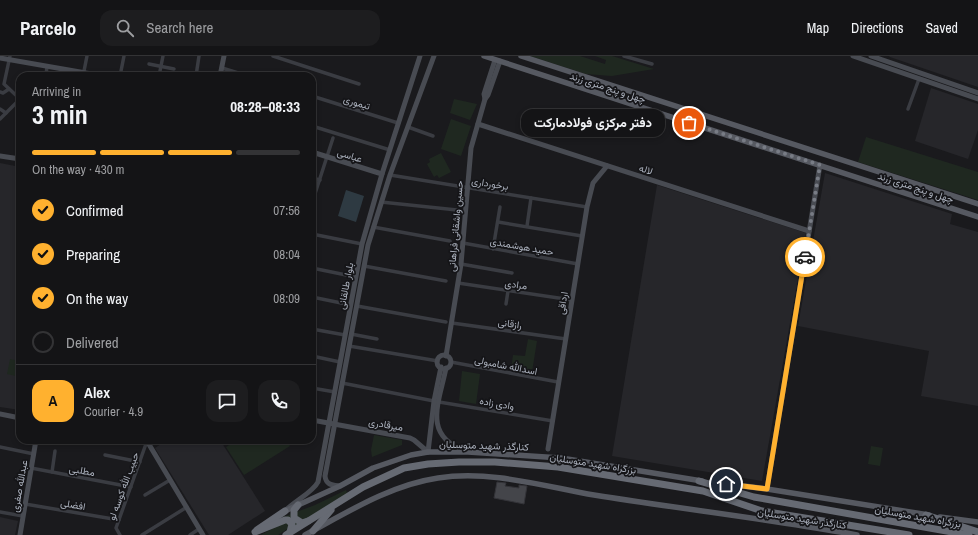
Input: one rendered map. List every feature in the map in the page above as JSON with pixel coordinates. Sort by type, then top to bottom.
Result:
[{"type":"highway","name":"بزرگراه شهید متوسلیان","points":[[288,534],[363,487],[404,468],[428,464],[495,462],[558,467],[703,491],[768,512],[909,535]]},
{"type":"highway","name":"بزرگراه شهید متوسلیان","points":[[699,481],[754,497],[969,535]]},
{"type":"highway","points":[[313,531],[341,501]]},
{"type":"highway","points":[[298,505],[294,510],[294,518],[302,522],[309,521]]},
{"type":"highway","points":[[252,534],[285,511]]},
{"type":"highway","points":[[926,515],[978,532]]},
{"type":"highway","points":[[252,534],[285,520],[292,524],[288,534]]},
{"type":"main road","name":"چهل و پنج متری زرند","points":[[484,56],[498,58],[529,70],[978,217]]},
{"type":"main road","name":"چهل و پنج متری زرند","points":[[521,56],[978,204]]},
{"type":"main road","points":[[529,70],[523,67],[522,62],[527,60],[536,61]]},
{"type":"main road","name":"کنارگذر شهید متوسلیان","points":[[285,511],[340,486],[373,468],[411,455],[428,452],[468,452],[561,458],[699,481],[767,489],[978,522]]},
{"type":"main road","name":"کنارگذر شهید متوسلیان","points":[[305,535],[338,515],[404,487],[438,478],[463,476],[510,480],[593,495],[743,518],[803,525],[857,535]]},
{"type":"main road","points":[[768,512],[803,525]]},
{"type":"street","points":[[83,72],[87,56]]},
{"type":"street","points":[[121,72],[124,56]]},
{"type":"street","points":[[160,72],[163,56]]},
{"type":"street","points":[[197,72],[199,56]]},
{"type":"street","points":[[221,72],[224,56]]},
{"type":"street","points":[[273,56],[359,84]]},
{"type":"street","name":"بلوار طالقانی","points":[[340,486],[330,485],[326,478],[335,392],[340,362],[356,277],[382,174],[420,56]]},
{"type":"street","points":[[624,56],[652,64]]},
{"type":"street","points":[[853,56],[872,57],[978,93]]},
{"type":"street","name":"بلوار طالقانی","points":[[285,511],[316,485],[342,383],[364,266],[365,244],[373,227],[432,57]]},
{"type":"street","points":[[872,57],[874,64],[978,99]]},
{"type":"street","points":[[0,58],[9,58],[74,72]]},
{"type":"street","points":[[9,58],[4,84],[16,95]]},
{"type":"street","name":"حسین واشقانی فراهانی","points":[[446,356],[461,264],[471,148],[485,99],[484,94],[498,58]]},
{"type":"street","points":[[149,64],[174,69]]},
{"type":"street","points":[[46,72],[47,66]]},
{"type":"street","points":[[222,68],[235,72]]},
{"type":"street","points":[[0,76],[5,77]]},
{"type":"street","points":[[908,109],[919,79]]},
{"type":"street","points":[[0,92],[3,93],[9,89]]},
{"type":"street","name":"تیموری","points":[[316,97],[398,123]]},
{"type":"street","points":[[0,119],[16,103]]},
{"type":"street","points":[[0,109],[6,113]]},
{"type":"street","name":"لاله","points":[[478,124],[809,231]]},
{"type":"street","points":[[316,127],[390,150]]},
{"type":"street","points":[[408,127],[433,136]]},
{"type":"street","points":[[316,189],[333,138]]},
{"type":"street","name":"عباسی","points":[[316,153],[382,174]]},
{"type":"street","points":[[0,156],[16,158]]},
{"type":"street","points":[[767,489],[820,165]]},
{"type":"street","name":"ارداقی","points":[[548,449],[587,207],[593,183],[607,166]]},
{"type":"street","name":"برخورداری","points":[[390,176],[587,207]]},
{"type":"street","points":[[316,179],[320,180]]},
{"type":"street","points":[[526,226],[531,198]]},
{"type":"street","points":[[381,202],[457,210]]},
{"type":"street","points":[[493,249],[500,207]]},
{"type":"street","points":[[498,222],[582,236]]},
{"type":"street","points":[[373,227],[450,241]]},
{"type":"street","points":[[316,235],[365,244]]},
{"type":"street","name":"حمید هوشمندی","points":[[463,243],[578,264]]},
{"type":"street","points":[[461,264],[512,272]]},
{"type":"street","points":[[364,266],[446,281]]},
{"type":"street","points":[[316,269],[356,277]]},
{"type":"street","name":"مرادی","points":[[458,283],[572,300]]},
{"type":"street","points":[[506,304],[508,291]]},
{"type":"street","points":[[316,298],[351,305]]},
{"type":"street","points":[[357,306],[446,322]]},
{"type":"street","name":"رازقانی","points":[[452,323],[566,339]]},
{"type":"street","points":[[316,330],[345,336]]},
{"type":"street","points":[[351,334],[377,339]]},
{"type":"street","points":[[349,346],[438,361],[444,368]]},
{"type":"street","points":[[428,452],[444,368],[451,362],[450,358],[446,356],[441,356],[438,361]]},
{"type":"street","points":[[316,357],[340,362]]},
{"type":"street","name":"اسدالله شامبولی","points":[[451,362],[558,382]]},
{"type":"street","name":"وادی زاده","points":[[342,383],[552,421]]},
{"type":"street","points":[[316,389],[335,392]]},
{"type":"street","points":[[437,401],[436,423],[442,436],[453,447],[468,452]]},
{"type":"street","points":[[0,414],[16,417]]},
{"type":"street","name":"میرقادری","points":[[316,421],[410,438],[428,452]]},
{"type":"street","name":"عبدالله صفری","points":[[20,535],[35,444]]},
{"type":"street","name":"حبیب الله کوسه لو","points":[[120,535],[116,528],[140,462],[144,444]]},
{"type":"street","points":[[148,444],[203,535]]},
{"type":"street","points":[[0,447],[34,454]]},
{"type":"street","points":[[52,472],[55,451]]},
{"type":"street","points":[[105,455],[140,462]]},
{"type":"street","name":"مطلبی","points":[[31,468],[131,487]]},
{"type":"street","points":[[145,495],[170,480]]},
{"type":"street","name":"افضلی","points":[[25,504],[119,520]]},
{"type":"street","points":[[142,535],[187,507]]},
{"type":"street","points":[[0,512],[23,516]]},
{"type":"street","points":[[190,535],[200,529]]},
{"type":"shaded area","points":[[530,56],[580,56],[605,64],[606,60],[595,56],[612,56],[654,69],[612,76],[586,74]]},
{"type":"shaded area","points":[[889,56],[978,56],[978,87],[890,57]]},
{"type":"shaded area","points":[[931,88],[978,104],[978,130],[968,159],[915,141]]},
{"type":"shaded area","points":[[454,99],[477,104],[470,120],[450,113]]},
{"type":"shaded area","points":[[451,119],[471,126],[461,156],[441,149]]},
{"type":"shaded area","points":[[866,137],[978,172],[978,200],[858,162]]},
{"type":"shaded area","points":[[441,153],[451,172],[439,178],[437,175],[434,177],[427,164],[430,162],[429,159]]},
{"type":"shaded area","points":[[0,163],[16,166],[16,409],[0,407]]},
{"type":"shaded area","points":[[825,173],[952,214],[950,224],[978,232],[978,406],[921,396],[929,351],[798,326]]},
{"type":"shaded area","points":[[657,185],[806,233],[762,481],[612,456]]},
{"type":"shaded area","points":[[346,190],[364,196],[356,222],[338,216]]},
{"type":"shaded area","points":[[528,339],[537,341],[532,372],[511,369],[513,355],[525,356]]},
{"type":"shaded area","points":[[10,359],[16,360],[16,376],[7,374]]},
{"type":"shaded area","points":[[462,371],[480,374],[476,404],[459,401]]},
{"type":"shaded area","points":[[374,435],[402,440],[402,445],[372,457],[371,450]]},
{"type":"shaded area","points":[[161,444],[223,444],[265,511],[228,535],[209,535],[155,448]]},
{"type":"shaded area","points":[[231,444],[289,444],[290,446],[244,475],[226,447]]},
{"type":"shaded area","points":[[871,446],[883,448],[880,466],[868,464]]},
{"type":"shaded area","points":[[346,490],[347,493],[294,527],[283,517],[315,505]]},
{"type":"shaded area","points":[[0,517],[18,521],[15,535],[0,535]]},
{"type":"shaded area","points":[[288,522],[289,528],[278,535],[261,535],[281,524]]},
{"type":"building","points":[[497,482],[506,483],[505,486],[519,488],[519,485],[527,486],[524,504],[494,498]]},
{"type":"way so far","points":[[689,123],[820,165],[805,257]]},
{"type":"place","name":"دفتر مرکزی فولادمارکت","points":[[689,123]]},
{"type":"route","points":[[726,484],[767,489],[805,257]]}]
